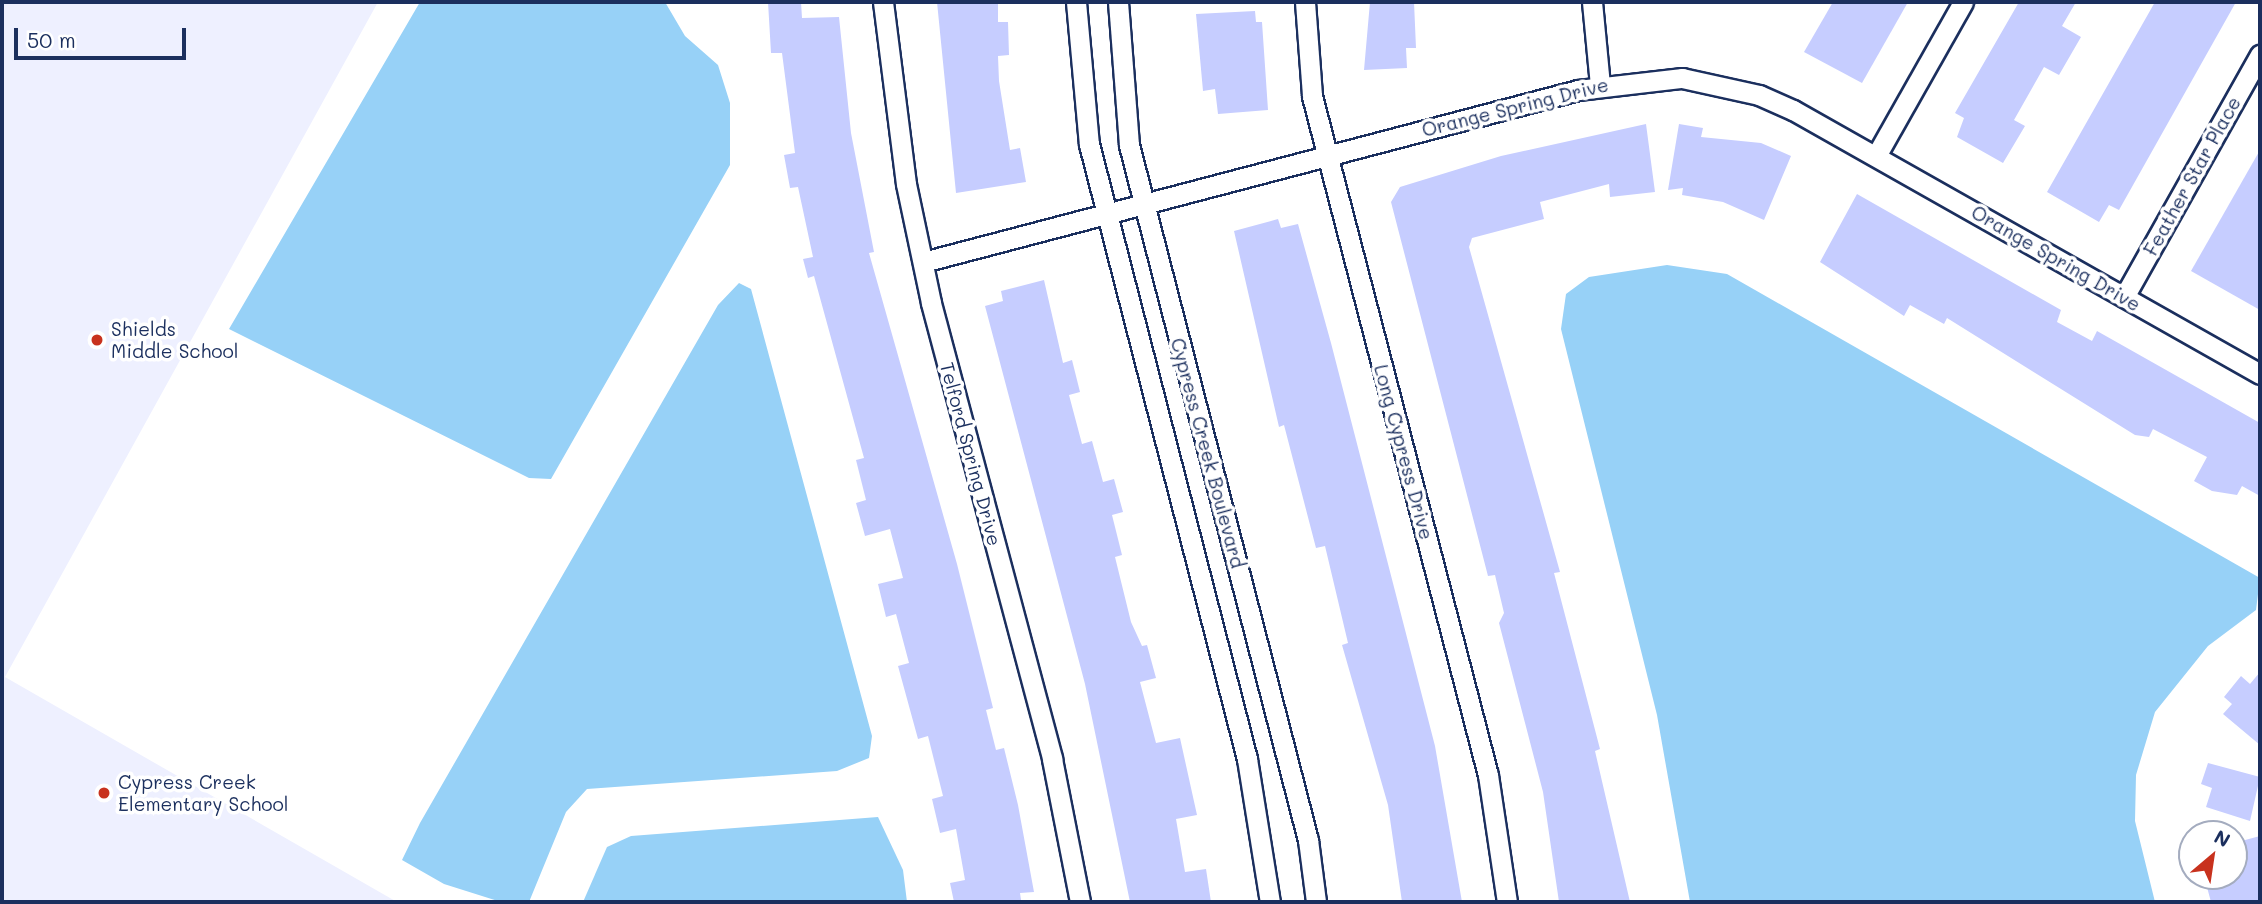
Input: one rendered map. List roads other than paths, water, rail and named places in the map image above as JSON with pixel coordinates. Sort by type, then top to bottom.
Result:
[{"type":"street","name":"Telford Spring Drive","points":[[883,2],[892,98],[923,262],[1052,759],[1080,902]]},
{"type":"street","name":"Cypress Creek Boulevard","points":[[1076,2],[1090,144],[1247,759],[1270,902]]},
{"type":"street","name":"Cypress Creek Boulevard","points":[[1118,2],[1129,145],[1308,840],[1316,902]]},
{"type":"street","name":"Long Cypress Drive","points":[[1305,2],[1312,96],[1488,775],[1507,902]]},
{"type":"street","points":[[1592,2],[1600,85]]},
{"type":"street","points":[[1875,156],[1963,2]]},
{"type":"street","name":"Feather Star Place","points":[[2124,297],[2260,55]]},
{"type":"street","name":"Orange Spring Drive","points":[[923,262],[1600,85],[1682,78],[1759,94],[1875,156],[2260,374]]},
{"type":"water","points":[[420,2],[665,2],[685,36],[718,65],[730,103],[730,165],[551,479],[529,478],[229,329]]},
{"type":"water","points":[[1667,265],[1727,274],[2260,578],[2256,610],[2208,646],[2155,712],[2136,775],[2135,821],[2155,902],[1690,902],[1657,715],[1561,329],[1566,294],[1589,277]]},
{"type":"water","points":[[739,283],[751,289],[872,736],[869,758],[837,771],[587,789],[566,812],[529,902],[501,902],[444,884],[402,860],[420,823],[718,305]]},
{"type":"water","points":[[878,817],[903,870],[907,902],[583,902],[607,847],[631,836]]},
{"type":"place","name":"Shields Middle School","points":[[97,340]]},
{"type":"place","name":"Cypress Creek Elementary School","points":[[104,793]]}]
